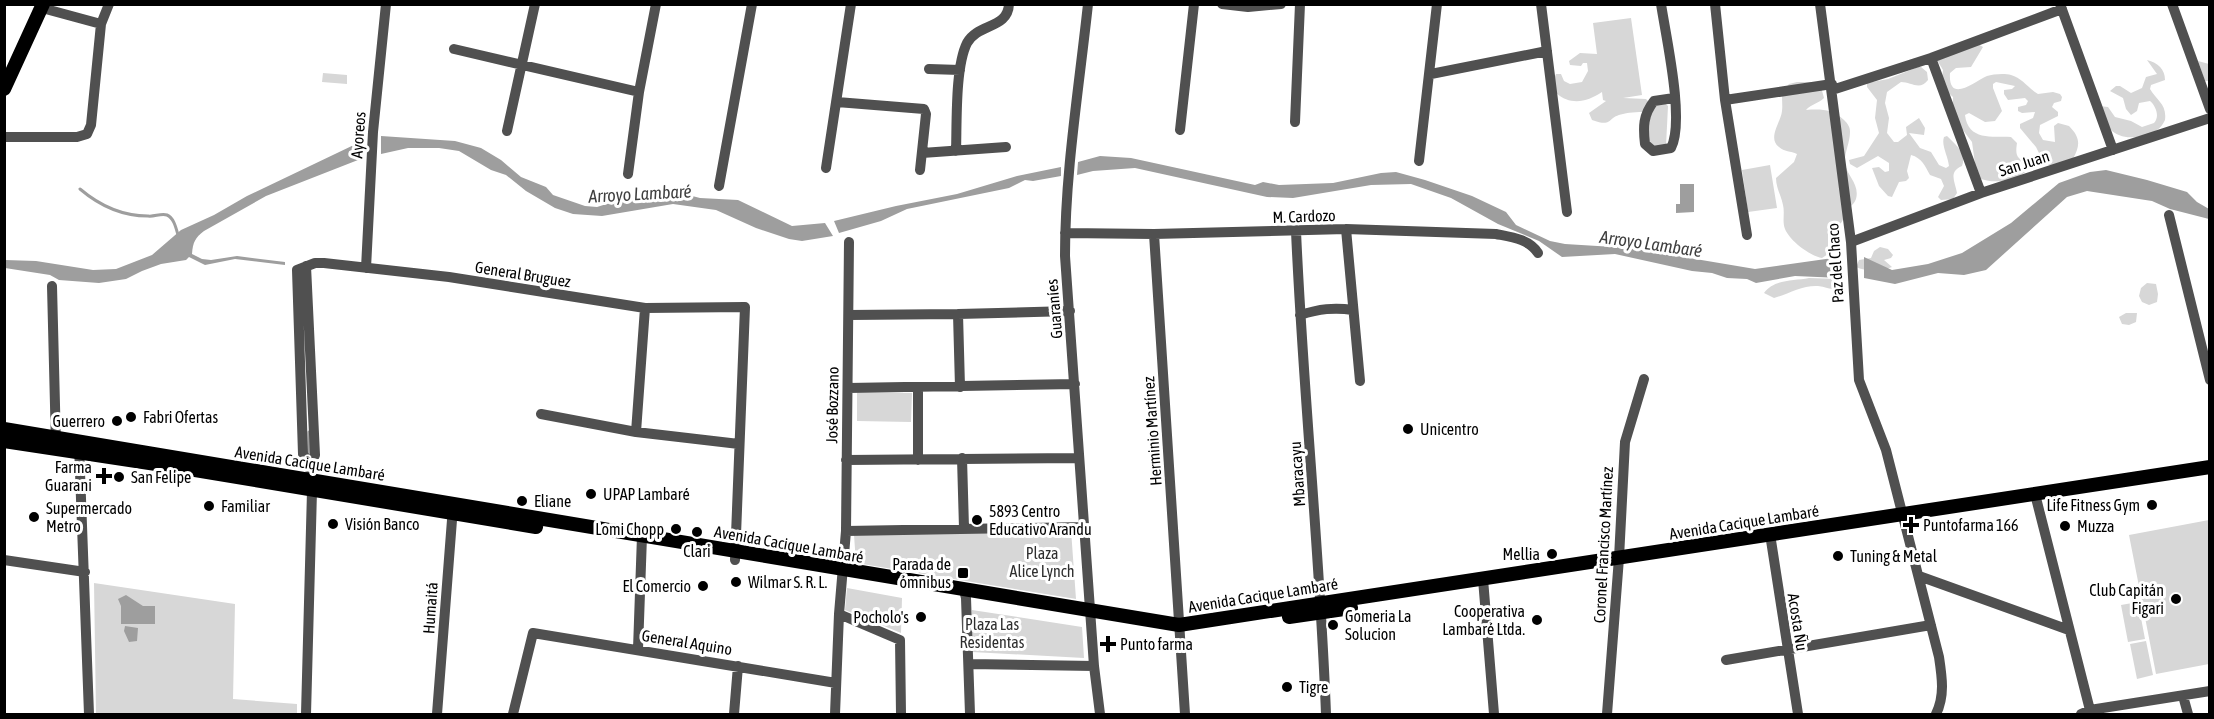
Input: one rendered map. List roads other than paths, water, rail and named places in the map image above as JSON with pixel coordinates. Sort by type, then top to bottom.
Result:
[{"type":"main road","points":[[4,89],[42,6]]},
{"type":"main road","name":"Avenida Cacique Lambaré","points":[[4,429],[56,443],[189,469],[312,486],[1180,629],[2037,497],[2210,467]]},
{"type":"main road","name":"Avenida Cacique Lambaré","points":[[4,441],[56,443]]},
{"type":"main road","name":"Avenida Cacique Lambaré","points":[[2037,497],[2210,475]]},
{"type":"street","points":[[4,136],[77,137],[87,134],[91,125],[102,24],[109,4]]},
{"type":"street","name":"Ayoreos","points":[[366,268],[373,132],[386,4]]},
{"type":"street","points":[[507,131],[535,4]]},
{"type":"street","points":[[628,174],[639,92],[656,4]]},
{"type":"street","points":[[719,186],[752,4]]},
{"type":"street","points":[[826,168],[851,4]]},
{"type":"street","points":[[956,151],[960,70],[967,43],[976,32],[1004,19],[1009,13],[1009,4]]},
{"type":"street","name":"Guaraníes","points":[[1088,4],[1065,232],[1094,666],[1100,714]]},
{"type":"street","points":[[1180,130],[1194,4]]},
{"type":"street","points":[[1222,4],[1248,7],[1281,4]]},
{"type":"street","points":[[1295,122],[1300,4]]},
{"type":"street","points":[[1419,161],[1431,74],[1437,4]]},
{"type":"street","points":[[1541,4],[1567,212]]},
{"type":"street","points":[[1661,4],[1674,98],[1677,130],[1675,142],[1671,148],[1653,151],[1645,144],[1644,116],[1654,101],[1674,98]]},
{"type":"street","points":[[1715,4],[1725,100],[1747,235]]},
{"type":"street","name":"Paz del Chaco","points":[[1820,4],[1851,245],[1852,294],[1859,380],[1886,450],[1931,625],[1942,677],[1941,703],[1936,714]]},
{"type":"street","points":[[2172,4],[2210,109]]},
{"type":"street","points":[[42,6],[102,24]]},
{"type":"street","points":[[1725,100],[1832,87],[1931,58],[2061,7],[2113,150]]},
{"type":"street","points":[[454,49],[639,92]]},
{"type":"street","points":[[1431,74],[1547,51]]},
{"type":"street","points":[[1931,58],[1981,193]]},
{"type":"street","points":[[929,69],[960,70]]},
{"type":"street","points":[[837,102],[924,109],[926,114],[920,170]]},
{"type":"street","name":"San Juan","points":[[1851,245],[1981,193],[2210,118]]},
{"type":"street","points":[[921,153],[1006,147]]},
{"type":"street","points":[[2169,215],[2210,380]]},
{"type":"street","points":[[1346,229],[1360,381]]},
{"type":"street","name":"M. Cardozo","points":[[1065,232],[1154,234],[1346,229],[1496,234],[1513,237],[1534,247],[1538,253]]},
{"type":"street","name":"Mbaracayu","points":[[1296,231],[1300,315],[1322,607],[1326,714]]},
{"type":"street","name":"Herminio Martínez","points":[[1154,234],[1185,714]]},
{"type":"street","name":"José Bozzano","points":[[835,714],[839,614],[846,531],[849,242]]},
{"type":"street","name":"General Bruguez","points":[[312,486],[310,465],[315,455],[301,268],[324,263],[449,277],[645,308],[745,307],[739,444]]},
{"type":"street","points":[[52,286],[56,443]]},
{"type":"street","points":[[1300,315],[1318,309],[1338,307],[1353,310]]},
{"type":"street","points":[[636,432],[645,308]]},
{"type":"street","points":[[849,315],[1070,310]]},
{"type":"street","points":[[958,314],[960,387]]},
{"type":"street","name":"Coronel Francisco Martínez","points":[[1607,714],[1619,562],[1625,442],[1644,379]]},
{"type":"street","points":[[848,388],[1075,384]]},
{"type":"street","points":[[918,388],[918,460]]},
{"type":"street","points":[[541,414],[636,432],[739,444],[735,555]]},
{"type":"street","points":[[79,447],[89,714]]},
{"type":"street","points":[[962,458],[964,528]]},
{"type":"street","points":[[846,460],[1079,458]]},
{"type":"street","points":[[306,714],[312,486]]},
{"type":"street","points":[[2037,497],[2088,713],[2210,691]]},
{"type":"street","name":"Humaitá","points":[[437,714],[453,509]]},
{"type":"street","points":[[846,531],[1085,527]]},
{"type":"street","name":"Acosta Ñu","points":[[1771,538],[1798,714]]},
{"type":"street","points":[[638,649],[642,540]]},
{"type":"street","points":[[4,560],[85,573]]},
{"type":"street","points":[[1919,576],[2069,630]]},
{"type":"street","points":[[1484,583],[1494,714]]},
{"type":"street","points":[[965,594],[970,714]]},
{"type":"street","points":[[839,614],[900,640],[901,714]]},
{"type":"street","points":[[1726,660],[1931,625]]},
{"type":"street","name":"General Aquino","points":[[513,714],[533,633],[836,683]]},
{"type":"street","points":[[969,664],[1094,666]]},
{"type":"street","points":[[734,714],[738,666]]},
{"type":"street","points":[[2183,696],[2188,714]]},
{"type":"waterway","name":"Arroyo Lambaré","points":[[355,151],[369,149]]},
{"type":"waterway","points":[[80,189],[103,205],[120,212],[138,216],[167,215],[173,221],[178,235]]},
{"type":"waterway","points":[[309,432],[309,454]]},
{"type":"place","name":"Fabri Ofertas","points":[[131,417]]},
{"type":"place","name":"Guerrero","points":[[117,421]]},
{"type":"place","name":"Unicentro","points":[[1408,429]]},
{"type":"place","name":"Farma Guarani","points":[[104,476]]},
{"type":"place","name":"San Felipe","points":[[119,477]]},
{"type":"place","name":"UPAP Lambaré","points":[[591,494]]},
{"type":"place","name":"Eliane","points":[[522,501]]},
{"type":"place","name":"Life Fitness Gym","points":[[2152,505]]},
{"type":"place","name":"Familiar","points":[[209,506]]},
{"type":"place","name":"Supermercado Metro","points":[[34,517]]},
{"type":"place","name":"5893 Centro Educativo Arandu","points":[[977,520]]},
{"type":"place","name":"Visión Banco","points":[[333,524]]},
{"type":"place","name":"Puntofarma 166","points":[[1911,525]]},
{"type":"place","name":"Muzza","points":[[2065,526]]},
{"type":"place","name":"Lomi Chopp","points":[[676,529]]},
{"type":"place","name":"Clari","points":[[697,532]]},
{"type":"place","name":"Mellia","points":[[1552,554]]},
{"type":"place","name":"Tuning & Metal","points":[[1838,556]]},
{"type":"place","name":"Parada de ómnibus","points":[[963,573]]},
{"type":"place","name":"Wilmar S. R. L.","points":[[736,582]]},
{"type":"place","name":"El Comercio","points":[[703,586]]},
{"type":"place","name":"Club Capitán Figari","points":[[2176,599]]},
{"type":"place","name":"Pocholo's","points":[[921,617]]},
{"type":"place","name":"Cooperativa Lambaré Ltda.","points":[[1537,620]]},
{"type":"place","name":"Gomeria La Solucion","points":[[1333,625]]},
{"type":"place","name":"Punto farma","points":[[1108,644]]},
{"type":"place","name":"Tigre","points":[[1287,687]]},
{"type":"park label","name":"Plaza Alice Lynch","points":[[1042,562]]},
{"type":"park label","name":"Plaza Las Residentas","points":[[992,633]]}]
